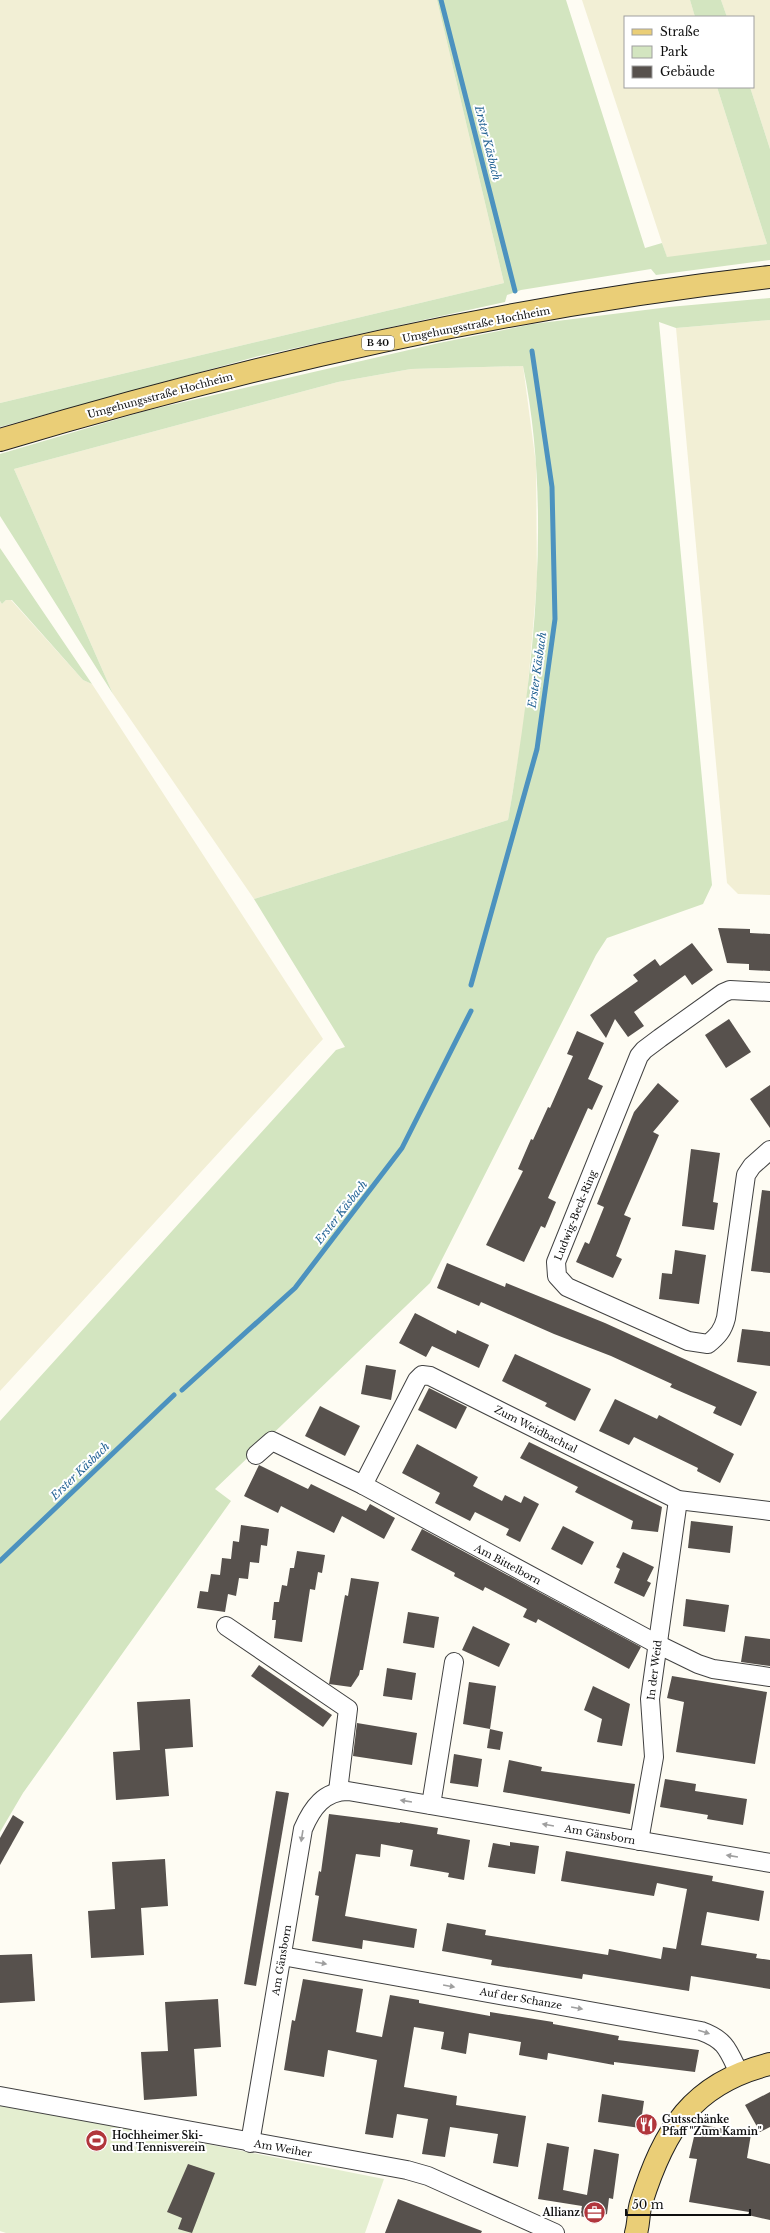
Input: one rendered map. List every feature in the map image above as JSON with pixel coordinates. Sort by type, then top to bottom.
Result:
[{"type":"main road","name":"Umgehungsstraße Hochheim","points":[[0,440],[176,390],[364,345],[564,307],[770,277]]},
{"type":"main road","points":[[636,2233],[641,2204],[664,2146],[677,2121],[706,2092],[739,2072],[770,2064]]},
{"type":"main road","points":[[621,2233],[641,2204]]},
{"type":"street","name":"Ludwig-Beck-Ring","points":[[770,992],[730,990],[723,993],[644,1050],[639,1056],[556,1262],[557,1276],[562,1282],[574,1290],[688,1341],[708,1344],[717,1337],[726,1318],[746,1175],[752,1166],[770,1150]]},
{"type":"street","name":"Zum Weidbachtal","points":[[363,1485],[417,1380],[422,1375],[430,1376],[678,1500],[770,1511]]},
{"type":"street","name":"Am Bittelborn","points":[[256,1455],[272,1441],[363,1485],[657,1644],[698,1664],[713,1669],[770,1677]]},
{"type":"street","name":"In der Weid","points":[[639,1841],[654,1757],[650,1699],[678,1500]]},
{"type":"street","points":[[226,1626],[348,1709],[338,1791]]},
{"type":"street","points":[[431,1805],[454,1662]]},
{"type":"street","name":"Am Gänsborn","points":[[250,2142],[303,1829],[314,1807],[325,1798],[338,1791],[431,1805],[770,1863]]},
{"type":"street","name":"Auf der Schanze","points":[[282,1956],[701,2031],[719,2038],[739,2072]]},
{"type":"street","name":"Am Weiher","points":[[0,2096],[386,2166],[428,2176],[555,2233]]},
{"type":"shaded area","points":[[0,0],[437,0],[504,283],[0,403]]},
{"type":"shaded area","points":[[582,0],[690,0],[695,16],[624,16],[624,88],[717,88],[767,244],[667,258]]},
{"type":"shaded area","points":[[721,0],[770,0],[770,149],[750,88],[754,88],[754,16],[727,16]]},
{"type":"shaded area","points":[[770,320],[770,895],[738,894],[727,883],[676,328]]},
{"type":"shaded area","points":[[523,366],[536,464],[537,581],[525,719],[508,820],[254,899],[113,694],[14,469],[338,382],[411,369]]},
{"type":"shaded area","points":[[6,600],[11,600],[83,680],[92,684],[323,1039],[0,1391],[0,601],[2,604]]},
{"type":"green space","points":[[437,0],[566,0],[645,248],[662,243],[667,257],[767,244],[717,88],[750,88],[770,149],[770,260],[656,275],[651,269],[521,290],[507,295],[505,302],[259,356],[0,427],[0,403],[504,283]]},
{"type":"green space","points":[[690,0],[721,0],[727,16],[695,16]]},
{"type":"green space","points":[[770,298],[770,320],[676,328],[659,322],[712,885],[703,904],[607,938],[596,955],[430,1283],[215,1489],[231,1501],[23,1793],[0,1832],[0,1421],[336,1050],[345,1047],[254,899],[508,820],[532,651],[538,535],[537,478],[532,421],[523,366],[411,369],[338,382],[14,469],[113,694],[0,516],[0,454],[145,411],[439,343],[533,324],[669,307]]},
{"type":"green space","points":[[0,548],[92,684],[83,680],[12,600],[6,600],[2,604],[0,601]]},
{"type":"green space","name":"Hochheimer Ski- und Tennisverein","points":[[0,2103],[384,2179],[365,2233],[6,2233],[0,2231]]},
{"type":"building","points":[[718,928],[750,929],[750,933],[770,934],[770,971],[749,970],[749,964],[727,963]]},
{"type":"building","points":[[692,943],[713,970],[692,985],[685,975],[634,1012],[644,1026],[628,1037],[615,1019],[606,1038],[590,1015],[638,981],[633,975],[655,959],[660,966]]},
{"type":"building","points":[[729,1019],[751,1052],[726,1068],[705,1035]]},
{"type":"building","points":[[577,1031],[604,1043],[588,1079],[603,1086],[592,1110],[588,1108],[548,1198],[556,1202],[545,1228],[541,1226],[524,1262],[486,1245],[523,1171],[518,1169],[531,1139],[533,1140],[548,1107],[550,1108],[573,1056],[567,1054]]},
{"type":"building","points":[[658,1083],[679,1101],[653,1132],[659,1135],[624,1215],[631,1218],[616,1256],[622,1259],[613,1278],[576,1262],[585,1242],[589,1244],[604,1207],[597,1204],[634,1112]]},
{"type":"building","points":[[770,1085],[770,1128],[750,1099]]},
{"type":"building","points":[[691,1149],[720,1153],[713,1202],[718,1203],[714,1230],[682,1226]]},
{"type":"building","points":[[762,1190],[770,1191],[770,1273],[751,1271]]},
{"type":"building","points":[[675,1250],[706,1255],[699,1304],[659,1299],[662,1273],[672,1274]]},
{"type":"building","points":[[447,1263],[505,1287],[506,1283],[605,1323],[757,1392],[741,1426],[713,1413],[716,1407],[670,1387],[672,1384],[611,1356],[554,1334],[481,1302],[479,1306],[437,1288]]},
{"type":"building","points":[[415,1313],[456,1334],[457,1330],[489,1345],[479,1368],[432,1346],[426,1357],[399,1343]]},
{"type":"building","points":[[742,1329],[770,1332],[770,1366],[737,1362]]},
{"type":"building","points":[[515,1354],[591,1389],[575,1421],[545,1406],[547,1403],[502,1381]]},
{"type":"building","points":[[366,1365],[396,1370],[391,1400],[361,1394]]},
{"type":"building","points":[[429,1388],[467,1407],[456,1429],[418,1410]]},
{"type":"building","points":[[615,1399],[657,1419],[659,1415],[734,1454],[720,1483],[697,1471],[698,1468],[634,1437],[629,1445],[599,1431]]},
{"type":"building","points":[[320,1406],[360,1426],[345,1456],[305,1436]]},
{"type":"building","points":[[529,1442],[662,1507],[658,1532],[631,1529],[633,1521],[575,1492],[578,1487],[520,1458]]},
{"type":"building","points":[[417,1444],[478,1477],[473,1486],[502,1501],[505,1495],[521,1503],[524,1496],[539,1504],[520,1542],[506,1535],[509,1529],[475,1512],[470,1521],[435,1503],[440,1493],[402,1473]]},
{"type":"building","points":[[259,1465],[308,1489],[311,1484],[366,1511],[370,1504],[395,1518],[384,1539],[342,1516],[334,1533],[281,1506],[278,1513],[244,1496]]},
{"type":"building","points":[[691,1521],[733,1526],[730,1553],[688,1548]]},
{"type":"building","points":[[241,1525],[269,1529],[267,1546],[261,1545],[259,1563],[250,1562],[248,1579],[239,1578],[236,1596],[228,1594],[225,1612],[197,1608],[200,1591],[208,1592],[211,1574],[220,1575],[222,1558],[231,1559],[233,1541],[239,1542]]},
{"type":"building","points":[[563,1526],[594,1542],[582,1565],[551,1549]]},
{"type":"building","points":[[422,1529],[641,1647],[629,1669],[538,1619],[536,1623],[523,1617],[527,1609],[485,1587],[483,1591],[454,1576],[455,1573],[411,1550]]},
{"type":"building","points":[[297,1551],[325,1555],[322,1573],[318,1572],[315,1590],[310,1589],[302,1642],[274,1638],[276,1620],[272,1620],[274,1602],[279,1602],[282,1585],[287,1586],[290,1568],[294,1568]]},
{"type":"building","points":[[623,1552],[654,1567],[647,1581],[651,1583],[644,1597],[614,1583],[620,1569],[616,1567]]},
{"type":"building","points":[[351,1578],[379,1582],[363,1670],[360,1670],[359,1675],[351,1687],[329,1684],[345,1595],[348,1596]]},
{"type":"building","points":[[686,1599],[729,1605],[725,1632],[683,1626]]},
{"type":"building","points":[[408,1612],[439,1617],[434,1648],[403,1643]]},
{"type":"building","points":[[473,1626],[510,1644],[499,1667],[462,1650]]},
{"type":"building","points":[[745,1636],[770,1639],[770,1666],[741,1662]]},
{"type":"building","points":[[259,1665],[332,1715],[323,1727],[251,1676]]},
{"type":"building","points":[[387,1668],[416,1673],[412,1700],[383,1696]]},
{"type":"building","points":[[672,1676],[767,1692],[755,1764],[676,1752],[684,1702],[667,1698]]},
{"type":"building","points":[[469,1682],[496,1686],[490,1729],[463,1724]]},
{"type":"building","points":[[593,1686],[630,1704],[622,1746],[597,1742],[602,1719],[584,1710]]},
{"type":"building","points":[[190,1699],[193,1747],[165,1749],[169,1796],[116,1800],[113,1752],[140,1750],[137,1702]]},
{"type":"building","points":[[357,1723],[417,1733],[412,1765],[353,1756]]},
{"type":"building","points":[[490,1729],[503,1732],[500,1750],[487,1748]]},
{"type":"building","points":[[454,1754],[482,1759],[478,1787],[450,1783]]},
{"type":"building","points":[[509,1760],[542,1767],[541,1771],[635,1784],[630,1814],[503,1792]]},
{"type":"building","points":[[665,1779],[696,1784],[695,1791],[747,1799],[743,1825],[707,1819],[708,1815],[660,1807]]},
{"type":"building","points":[[276,1791],[289,1793],[256,1986],[244,1984]]},
{"type":"building","points":[[329,1814],[438,1828],[437,1834],[470,1840],[464,1880],[448,1877],[449,1873],[410,1866],[413,1850],[381,1844],[380,1857],[356,1854],[345,1916],[417,1929],[414,1948],[363,1940],[362,1949],[312,1941],[319,1896],[315,1895],[319,1871],[321,1872]]},
{"type":"building","points":[[13,1815],[24,1822],[0,1865],[0,1838]]},
{"type":"building","points":[[510,1842],[539,1846],[535,1874],[488,1867],[493,1843],[510,1846]]},
{"type":"building","points":[[566,1851],[713,1876],[712,1881],[764,1891],[759,1921],[707,1912],[701,1945],[757,1954],[756,1958],[770,1960],[770,1989],[691,1976],[689,1991],[583,1974],[582,1979],[491,1965],[492,1960],[442,1951],[447,1923],[486,1930],[485,1935],[608,1955],[609,1949],[661,1959],[663,1947],[676,1949],[687,1889],[657,1883],[654,1896],[561,1881]]},
{"type":"building","points":[[165,1859],[168,1906],[141,1908],[144,1955],[91,1958],[88,1911],[115,1909],[112,1862]]},
{"type":"building","points":[[32,1954],[35,2001],[0,2003],[0,1955]]},
{"type":"building","points":[[303,1979],[363,1989],[356,2032],[382,2037],[390,1995],[419,2000],[419,2003],[490,2016],[490,2012],[553,2022],[553,2024],[619,2036],[618,2040],[699,2050],[695,2072],[614,2062],[614,2065],[548,2053],[547,2060],[519,2055],[521,2042],[469,2033],[466,2054],[441,2049],[444,2032],[414,2027],[404,2087],[457,2096],[456,2105],[526,2116],[518,2167],[493,2163],[498,2134],[450,2127],[445,2157],[422,2154],[428,2119],[397,2114],[393,2138],[365,2134],[377,2060],[328,2050],[324,2077],[284,2070],[292,2020],[295,2021]]},
{"type":"building","points":[[218,1999],[221,2047],[194,2049],[197,2096],[144,2100],[141,2052],[168,2051],[165,2002]]},
{"type":"building","points":[[770,2092],[770,2127],[760,2132],[745,2105]]},
{"type":"building","points":[[602,2094],[644,2101],[640,2128],[598,2122]]},
{"type":"building","points":[[697,2124],[751,2134],[747,2158],[770,2164],[770,2220],[748,2215],[749,2212],[689,2202],[697,2159],[689,2158]]},
{"type":"building","points":[[547,2143],[569,2147],[563,2190],[587,2195],[594,2149],[619,2154],[613,2199],[609,2198],[607,2214],[593,2219],[580,2216],[582,2206],[538,2199]]},
{"type":"building","points":[[188,2164],[215,2173],[192,2233],[178,2229],[182,2218],[167,2212]]},
{"type":"building","points":[[398,2199],[482,2231],[481,2233],[385,2233]]},
{"type":"waterway","name":"Erster Käsbach","points":[[441,0],[515,291]]},
{"type":"waterway","name":"Erster Käsbach","points":[[471,985],[537,749],[555,619],[552,487],[532,351]]},
{"type":"waterway","name":"Erster Käsbach","points":[[182,1390],[295,1288],[402,1148],[471,1011]]},
{"type":"waterway","name":"Erster Käsbach","points":[[0,1561],[174,1395]]},
{"type":"place","name":"Gutsschänke Pfaff \"Zum Kamin\"","points":[[647,2125]]},
{"type":"place","name":"Hochheimer Ski- und Tennisverein","points":[[96,2141]]},
{"type":"place","name":"Allianz","points":[[595,2212]]}]
